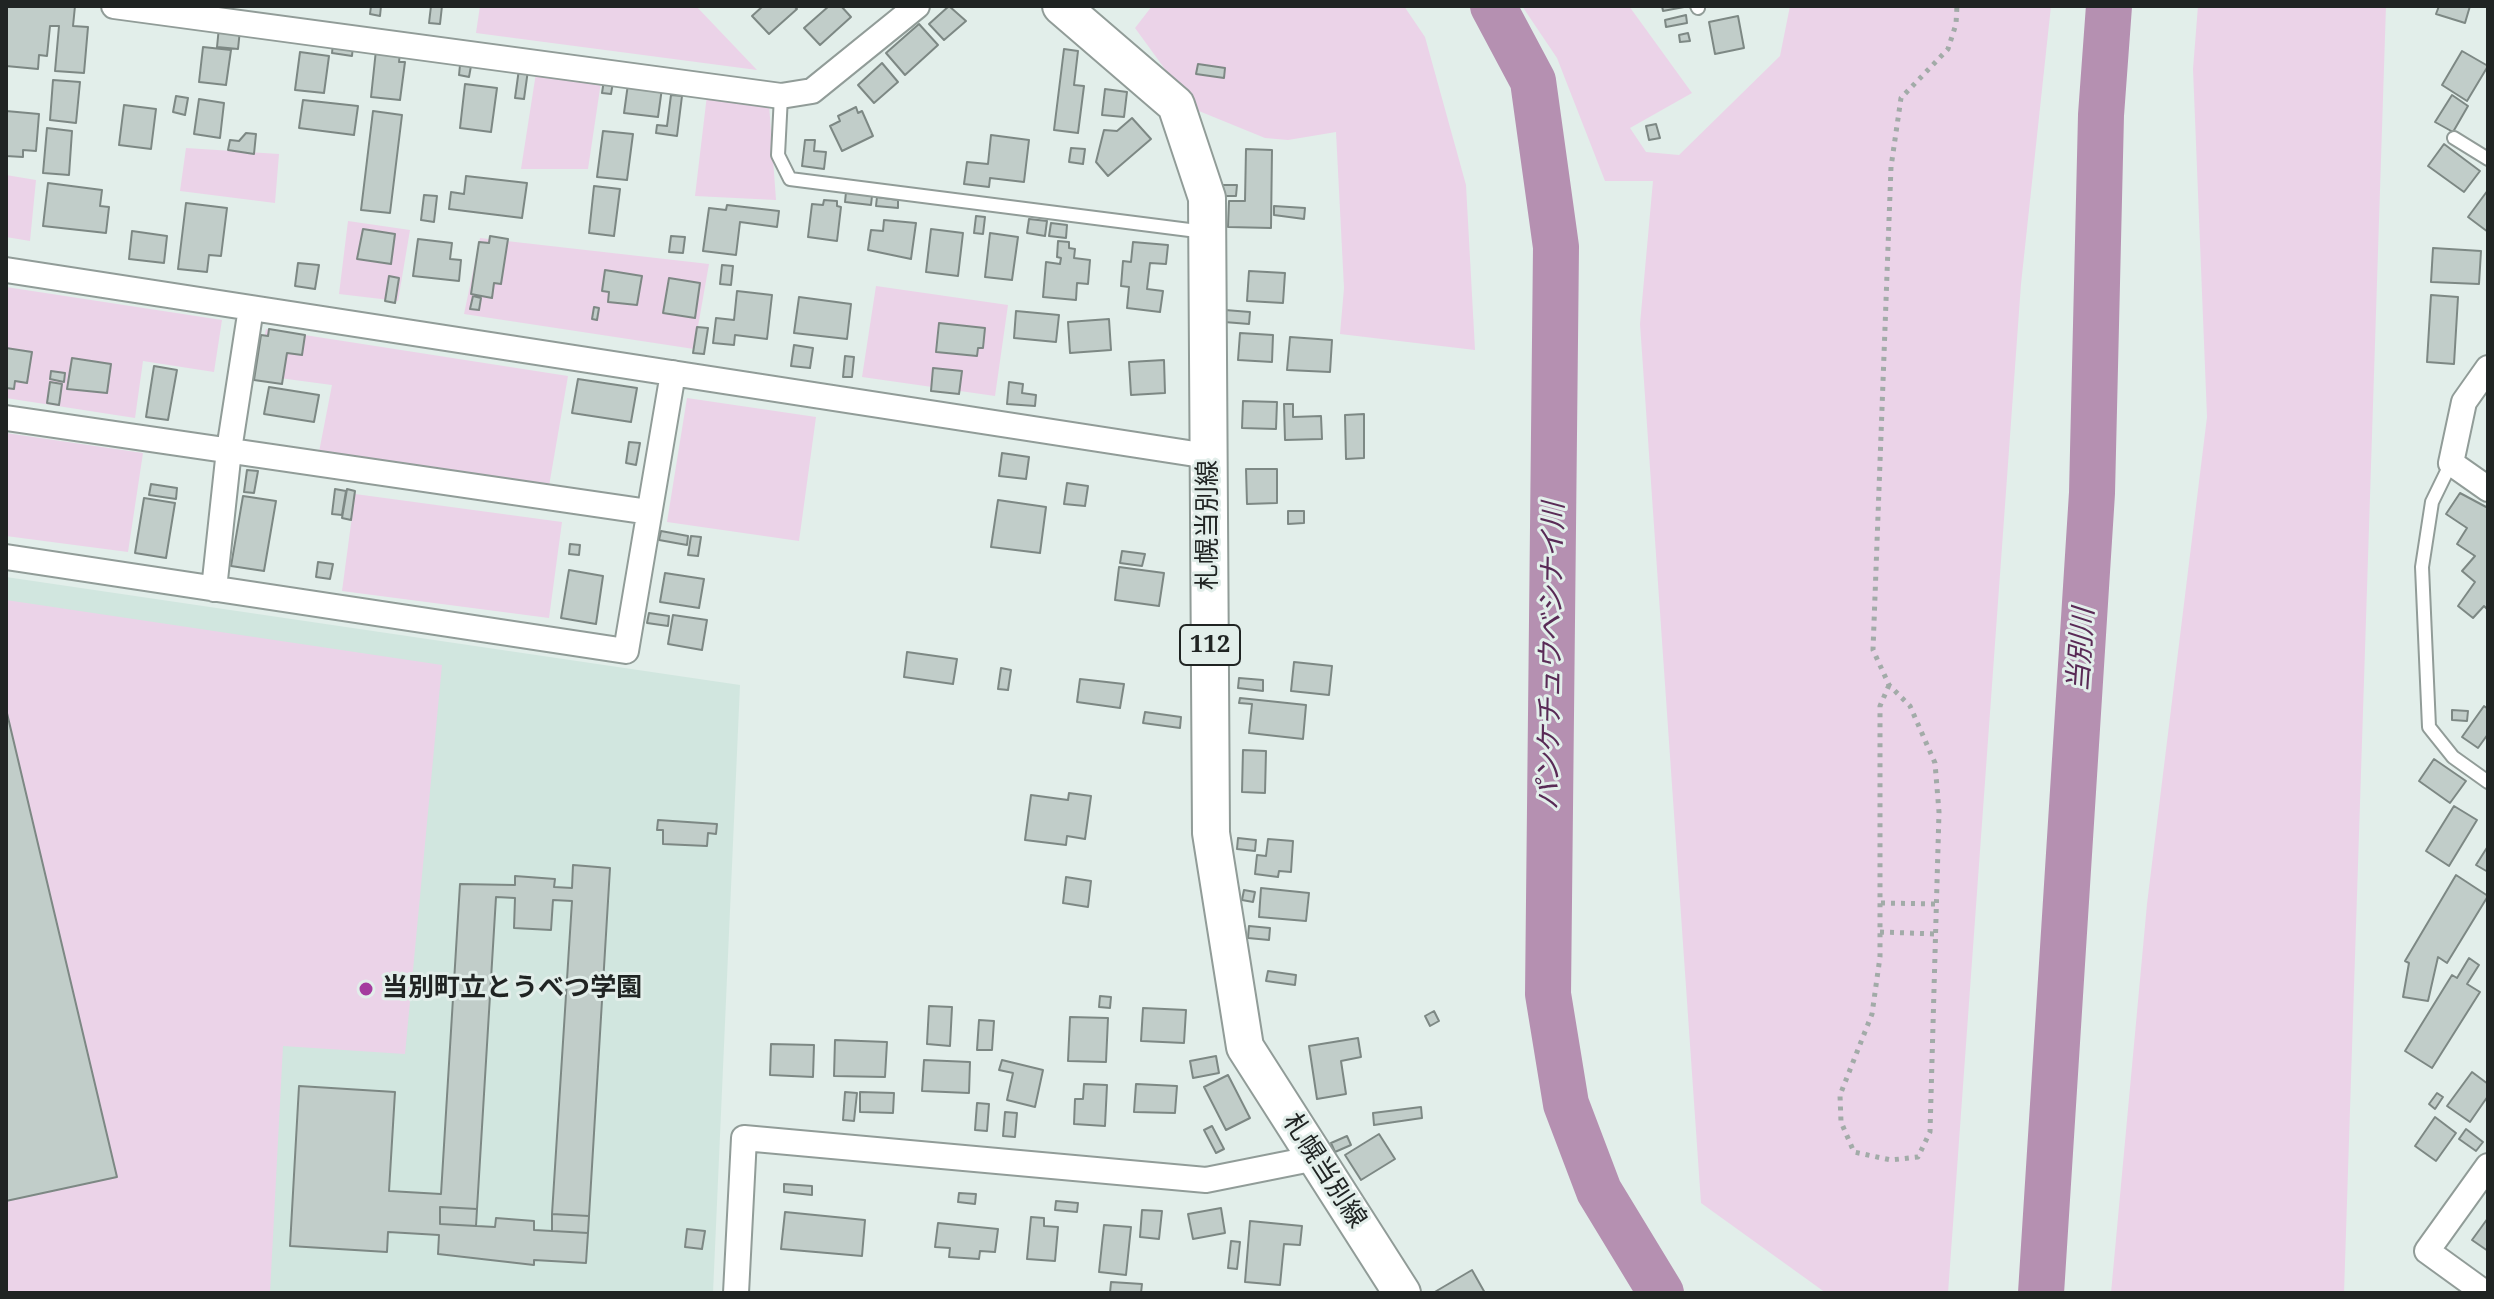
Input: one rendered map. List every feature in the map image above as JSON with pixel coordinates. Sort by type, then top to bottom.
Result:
[{"type":"main road","name":"札幌当別線","points":[[1061,6],[1176,105],[1207,198],[1211,833],[1245,1047],[1402,1293]]},
{"type":"street","points":[[114,6],[289,16],[781,96],[812,91],[917,6]]},
{"type":"street","points":[[6,270],[1208,456]]},
{"type":"street","points":[[214,589],[229,450],[251,308]]},
{"type":"street","points":[[2488,368],[2464,402],[2451,463],[2488,489]]},
{"type":"street","points":[[6,557],[626,651],[673,373]]},
{"type":"street","points":[[6,418],[649,512]]},
{"type":"street","points":[[736,1293],[744,1138],[1206,1180],[1316,1158]]},
{"type":"street","points":[[2485,1293],[2427,1251],[2488,1166]]},
{"type":"lane","points":[[781,96],[778,155],[790,179],[1206,232]]},
{"type":"lane","points":[[2454,138],[2488,159]]},
{"type":"lane","points":[[2451,463],[2432,502],[2422,567],[2429,727],[2453,757],[2488,782]]},
{"type":"path","points":[[1889,685],[1880,706],[1881,903],[1872,1014],[1840,1095],[1841,1122],[1854,1152],[1891,1160],[1918,1157],[1930,1132],[1939,812],[1935,763],[1910,706],[1889,685],[1873,650],[1891,167],[1901,98],[1948,49],[1956,24],[1957,6]]},
{"type":"path","points":[[1881,903],[1937,904]]},
{"type":"path","points":[[1880,932],[1937,934]]},
{"type":"shaded area","points":[[480,6],[696,6],[757,70],[476,33]]},
{"type":"shaded area","points":[[1152,6],[1404,6],[1425,37],[1466,185],[1475,350],[1340,334],[1344,288],[1336,132],[1288,140],[1265,138],[1194,109],[1135,28]]},
{"type":"shaded area","points":[[1522,6],[1629,6],[1692,93],[1630,128],[1646,152],[1679,155],[1780,56],[1790,6],[2051,6],[2021,284],[1948,1293],[1826,1293],[1701,1203],[1640,324],[1653,181],[1605,181],[1557,58]]},
{"type":"shaded area","points":[[2198,6],[2386,6],[2344,1293],[2111,1293],[2147,904],[2207,417],[2193,69]]},
{"type":"shaded area","points":[[536,73],[601,82],[588,169],[521,169]]},
{"type":"shaded area","points":[[707,95],[769,104],[776,200],[695,196]]},
{"type":"shaded area","points":[[186,148],[279,154],[275,203],[180,191]]},
{"type":"shaded area","points":[[6,175],[36,180],[30,241],[6,237]]},
{"type":"shaded area","points":[[348,221],[410,230],[398,301],[339,294]]},
{"type":"shaded area","points":[[480,238],[709,264],[694,349],[464,314]]},
{"type":"shaded area","points":[[876,286],[1008,305],[995,396],[862,377]]},
{"type":"shaded area","points":[[6,287],[222,320],[214,372],[143,361],[135,418],[6,398]]},
{"type":"shaded area","points":[[266,329],[568,376],[549,486],[319,452],[332,385],[257,375]]},
{"type":"shaded area","points":[[687,398],[816,417],[799,541],[667,522]]},
{"type":"shaded area","points":[[6,433],[143,453],[128,552],[6,536]]},
{"type":"shaded area","points":[[355,494],[562,522],[549,618],[342,591]]},
{"type":"shaded area","name":"当別町立とうべつ学園","points":[[6,577],[740,685],[713,1293],[6,1293]]},
{"type":"shaded area","points":[[6,600],[442,665],[405,1054],[283,1046],[270,1293],[6,1293]]},
{"type":"building","points":[[6,6],[75,6],[73,26],[88,27],[84,73],[55,71],[59,26],[50,26],[47,56],[39,55],[38,69],[6,66]]},
{"type":"building","points":[[371,6],[381,6],[380,16],[370,14]]},
{"type":"building","points":[[431,6],[442,6],[440,24],[429,23]]},
{"type":"building","points":[[763,6],[794,6],[797,9],[769,34],[752,16]]},
{"type":"building","points":[[829,6],[841,6],[851,17],[820,45],[804,28]]},
{"type":"building","points":[[949,6],[966,21],[944,40],[929,24]]},
{"type":"building","points":[[1662,6],[1684,6],[1684,7],[1663,11]]},
{"type":"building","points":[[2439,6],[2470,6],[2465,23],[2436,14]]},
{"type":"building","points":[[1686,15],[1687,23],[1666,27],[1665,20]]},
{"type":"building","points":[[1738,16],[1744,48],[1715,54],[1709,22]]},
{"type":"building","points":[[919,24],[938,45],[905,75],[886,53]]},
{"type":"building","points":[[219,27],[240,30],[238,49],[217,47]]},
{"type":"building","points":[[1688,33],[1690,41],[1680,42],[1679,35]]},
{"type":"building","points":[[333,44],[353,46],[352,56],[332,53]]},
{"type":"building","points":[[203,47],[231,50],[226,85],[199,82]]},
{"type":"building","points":[[1064,49],[1078,51],[1074,85],[1084,86],[1078,133],[1054,130]]},
{"type":"building","points":[[376,50],[400,53],[399,62],[405,62],[400,100],[371,97]]},
{"type":"building","points":[[2462,51],[2488,66],[2467,101],[2442,85]]},
{"type":"building","points":[[300,52],[329,56],[324,93],[295,90]]},
{"type":"building","points":[[882,63],[898,82],[874,103],[858,85]]},
{"type":"building","points":[[1198,64],[1225,68],[1224,78],[1196,74]]},
{"type":"building","points":[[460,65],[471,66],[469,77],[459,75]]},
{"type":"building","points":[[519,69],[528,70],[524,99],[515,98]]},
{"type":"building","points":[[53,80],[80,82],[76,123],[50,120]]},
{"type":"building","points":[[604,80],[613,82],[611,94],[602,93]]},
{"type":"building","points":[[465,84],[497,88],[491,132],[460,128]]},
{"type":"building","points":[[628,84],[662,88],[658,117],[624,113]]},
{"type":"building","points":[[1105,89],[1127,92],[1124,117],[1102,115]]},
{"type":"building","points":[[671,95],[682,96],[677,136],[656,133],[657,125],[667,126]]},
{"type":"building","points":[[2452,95],[2468,106],[2453,132],[2435,122]]},
{"type":"building","points":[[176,96],[188,98],[185,115],[173,112]]},
{"type":"building","points":[[199,99],[224,103],[220,138],[194,134]]},
{"type":"building","points":[[303,100],[358,106],[354,135],[299,128]]},
{"type":"building","points":[[124,105],[156,109],[151,149],[119,145]]},
{"type":"building","points":[[856,107],[858,113],[862,111],[873,136],[842,151],[830,126],[840,121],[838,116]]},
{"type":"building","points":[[6,111],[39,114],[36,151],[23,150],[23,157],[6,156]]},
{"type":"building","points":[[373,111],[402,115],[390,213],[361,210]]},
{"type":"building","points":[[1132,118],[1151,139],[1108,176],[1096,162],[1104,130],[1117,131]]},
{"type":"building","points":[[1656,124],[1660,138],[1649,140],[1646,126]]},
{"type":"building","points":[[47,128],[72,131],[69,175],[43,173]]},
{"type":"building","points":[[603,131],[633,134],[627,180],[597,177]]},
{"type":"building","points":[[246,133],[256,134],[254,154],[228,150],[230,140],[239,141]]},
{"type":"building","points":[[991,135],[1029,140],[1024,182],[990,178],[989,187],[964,184],[967,162],[988,164]]},
{"type":"building","points":[[805,140],[815,140],[814,151],[826,152],[824,169],[802,166]]},
{"type":"building","points":[[2444,144],[2480,171],[2464,192],[2428,166]]},
{"type":"building","points":[[1071,148],[1085,149],[1083,164],[1069,162]]},
{"type":"building","points":[[1246,149],[1272,150],[1271,228],[1228,227],[1229,201],[1245,201]]},
{"type":"building","points":[[466,176],[527,183],[522,218],[449,209],[451,192],[464,194]]},
{"type":"building","points":[[48,183],[102,190],[100,206],[109,207],[106,233],[43,226]]},
{"type":"building","points":[[1219,185],[1237,185],[1236,196],[1219,196]]},
{"type":"building","points":[[594,186],[620,189],[614,236],[589,233]]},
{"type":"building","points":[[2488,190],[2488,232],[2468,217]]},
{"type":"building","points":[[846,192],[872,196],[871,205],[845,202]]},
{"type":"building","points":[[424,195],[437,196],[434,222],[421,220]]},
{"type":"building","points":[[877,197],[898,200],[898,208],[876,206]]},
{"type":"building","points":[[824,200],[837,201],[837,206],[841,207],[837,241],[808,237],[812,204],[823,205]]},
{"type":"building","points":[[186,203],[227,208],[221,256],[209,255],[207,272],[178,269]]},
{"type":"building","points":[[727,205],[779,211],[777,227],[740,222],[736,255],[703,251],[709,208],[726,210]]},
{"type":"building","points":[[1274,206],[1305,208],[1304,219],[1274,215]]},
{"type":"building","points":[[976,216],[985,217],[983,234],[974,233]]},
{"type":"building","points":[[1029,219],[1047,221],[1045,236],[1027,233]]},
{"type":"building","points":[[884,220],[916,223],[911,259],[868,250],[871,230],[883,231]]},
{"type":"building","points":[[1051,223],[1067,225],[1066,238],[1049,236]]},
{"type":"building","points":[[363,229],[395,234],[391,264],[357,259]]},
{"type":"building","points":[[931,229],[963,233],[958,276],[926,272]]},
{"type":"building","points":[[132,231],[167,236],[164,263],[129,259]]},
{"type":"building","points":[[990,233],[1018,237],[1012,280],[985,277]]},
{"type":"building","points":[[490,236],[508,239],[501,284],[494,283],[492,298],[471,294],[479,242],[489,243]]},
{"type":"building","points":[[671,236],[685,237],[683,253],[669,252]]},
{"type":"building","points":[[418,239],[452,243],[450,259],[461,260],[459,281],[413,276]]},
{"type":"building","points":[[1058,241],[1069,242],[1069,248],[1075,249],[1074,258],[1090,260],[1088,284],[1077,283],[1076,300],[1043,297],[1046,262],[1060,264]]},
{"type":"building","points":[[1133,242],[1168,245],[1166,264],[1150,263],[1147,289],[1163,291],[1160,312],[1127,308],[1129,287],[1121,286],[1123,261],[1131,262]]},
{"type":"building","points":[[2433,248],[2481,251],[2479,284],[2431,282]]},
{"type":"building","points":[[298,263],[319,265],[315,289],[295,286]]},
{"type":"building","points":[[722,265],[733,266],[731,285],[720,284]]},
{"type":"building","points":[[605,270],[642,276],[637,305],[608,302],[609,292],[602,291]]},
{"type":"building","points":[[1249,271],[1285,273],[1283,303],[1247,301]]},
{"type":"building","points":[[389,276],[399,278],[395,303],[385,301]]},
{"type":"building","points":[[669,278],[700,283],[695,318],[663,313]]},
{"type":"building","points":[[737,291],[772,295],[767,339],[735,335],[734,345],[713,343],[716,318],[734,320]]},
{"type":"building","points":[[2431,295],[2458,297],[2454,364],[2427,362]]},
{"type":"building","points":[[473,296],[481,298],[479,310],[470,309]]},
{"type":"building","points":[[799,297],[851,304],[847,339],[794,333]]},
{"type":"building","points":[[594,307],[599,308],[597,320],[592,319]]},
{"type":"building","points":[[1225,310],[1250,312],[1249,324],[1224,322]]},
{"type":"building","points":[[1016,311],[1059,315],[1056,342],[1014,338]]},
{"type":"building","points":[[1109,319],[1111,350],[1070,353],[1068,322]]},
{"type":"building","points":[[939,323],[985,328],[983,348],[978,348],[977,356],[936,352]]},
{"type":"building","points":[[697,327],[708,328],[704,354],[693,353]]},
{"type":"building","points":[[269,329],[305,335],[302,355],[287,353],[282,384],[254,380],[261,335],[268,336]]},
{"type":"building","points":[[1240,333],[1273,335],[1272,362],[1238,360]]},
{"type":"building","points":[[1290,337],[1332,340],[1330,372],[1287,370]]},
{"type":"building","points":[[794,345],[813,348],[810,368],[791,366]]},
{"type":"building","points":[[6,348],[32,352],[27,383],[15,381],[14,389],[6,388]]},
{"type":"building","points":[[845,356],[854,357],[852,377],[843,377]]},
{"type":"building","points":[[72,358],[111,364],[107,393],[67,389]]},
{"type":"building","points":[[1164,360],[1165,393],[1131,395],[1129,362]]},
{"type":"building","points":[[154,366],[177,370],[168,420],[146,417]]},
{"type":"building","points":[[933,368],[962,371],[959,394],[931,391]]},
{"type":"building","points":[[51,371],[65,373],[64,382],[50,379]]},
{"type":"building","points":[[578,379],[637,388],[631,422],[572,413]]},
{"type":"building","points":[[50,382],[62,384],[59,405],[47,403]]},
{"type":"building","points":[[1009,382],[1023,384],[1022,393],[1036,395],[1035,406],[1007,404]]},
{"type":"building","points":[[269,387],[319,395],[314,422],[264,414]]},
{"type":"building","points":[[1243,401],[1277,402],[1276,429],[1242,428]]},
{"type":"building","points":[[1284,404],[1293,404],[1293,417],[1321,416],[1322,439],[1285,440]]},
{"type":"building","points":[[1364,414],[1364,458],[1346,459],[1345,415]]},
{"type":"building","points":[[629,442],[640,443],[636,465],[626,463]]},
{"type":"building","points":[[1002,453],[1029,457],[1026,479],[999,476]]},
{"type":"building","points":[[1246,469],[1277,469],[1277,503],[1247,504]]},
{"type":"building","points":[[247,470],[258,471],[254,493],[244,492]]},
{"type":"building","points":[[1067,483],[1088,486],[1085,506],[1064,504]]},
{"type":"building","points":[[151,484],[177,488],[176,499],[149,495]]},
{"type":"building","points":[[335,489],[346,491],[342,515],[332,514]]},
{"type":"building","points":[[347,489],[355,491],[351,520],[342,518]]},
{"type":"building","points":[[2460,493],[2488,508],[2488,610],[2484,606],[2473,618],[2458,606],[2475,582],[2462,571],[2475,556],[2457,544],[2467,528],[2446,514]]},
{"type":"building","points":[[243,496],[276,501],[264,571],[231,566]]},
{"type":"building","points":[[144,498],[175,503],[166,558],[135,553]]},
{"type":"building","points":[[998,500],[1046,507],[1040,553],[991,547]]},
{"type":"building","points":[[1288,511],[1304,511],[1304,523],[1288,524]]},
{"type":"building","points":[[661,531],[688,536],[687,545],[659,540]]},
{"type":"building","points":[[691,536],[701,537],[698,556],[688,555]]},
{"type":"building","points":[[570,544],[580,545],[579,555],[569,554]]},
{"type":"building","points":[[1122,551],[1145,554],[1142,566],[1120,563]]},
{"type":"building","points":[[318,562],[333,564],[330,579],[316,577]]},
{"type":"building","points":[[1119,567],[1164,573],[1159,606],[1115,600]]},
{"type":"building","points":[[569,570],[603,576],[596,624],[561,618]]},
{"type":"building","points":[[665,573],[704,579],[699,608],[660,602]]},
{"type":"building","points":[[649,613],[669,616],[668,626],[647,623]]},
{"type":"building","points":[[673,615],[707,620],[702,650],[668,644]]},
{"type":"building","points":[[907,652],[957,659],[953,684],[904,677]]},
{"type":"building","points":[[1294,662],[1332,666],[1329,695],[1291,691]]},
{"type":"building","points":[[1001,668],[1011,670],[1008,690],[998,689]]},
{"type":"building","points":[[1239,678],[1263,680],[1263,691],[1238,688]]},
{"type":"building","points":[[1080,679],[1124,684],[1120,708],[1077,702]]},
{"type":"building","points":[[1240,698],[1306,705],[1303,739],[1249,733],[1252,704],[1239,703]]},
{"type":"building","points":[[2484,706],[2488,709],[2488,734],[2478,748],[2462,737]]},
{"type":"building","points":[[6,709],[117,1177],[6,1201]]},
{"type":"building","points":[[2452,710],[2468,711],[2467,721],[2452,720]]},
{"type":"building","points":[[1145,712],[1181,717],[1180,728],[1143,723]]},
{"type":"building","points":[[1243,750],[1266,751],[1265,793],[1242,792]]},
{"type":"building","points":[[2434,759],[2466,781],[2450,803],[2419,781]]},
{"type":"building","points":[[1069,793],[1091,796],[1085,839],[1067,836],[1066,845],[1025,840],[1031,795],[1068,800]]},
{"type":"building","points":[[2454,806],[2477,820],[2449,866],[2426,851]]},
{"type":"building","points":[[658,820],[717,824],[716,834],[708,833],[707,846],[663,844],[663,830],[657,830]]},
{"type":"building","points":[[1238,838],[1256,840],[1255,851],[1237,849]]},
{"type":"building","points":[[1268,839],[1293,841],[1291,872],[1279,871],[1278,877],[1255,874],[1257,855],[1266,856]]},
{"type":"building","points":[[2488,846],[2488,872],[2476,865]]},
{"type":"building","points":[[573,865],[610,868],[589,1216],[552,1214],[572,901],[553,900],[551,930],[514,928],[515,898],[496,897],[477,1209],[440,1207],[440,1224],[495,1227],[496,1218],[534,1221],[534,1230],[588,1233],[586,1263],[534,1260],[534,1265],[438,1254],[439,1235],[388,1232],[387,1252],[290,1246],[299,1086],[395,1092],[389,1191],[441,1194],[460,884],[515,885],[515,876],[555,879],[554,887],[572,888]]},
{"type":"building","points":[[2456,875],[2488,896],[2447,963],[2438,957],[2428,1001],[2403,997],[2409,963],[2405,961]]},
{"type":"building","points":[[1066,877],[1091,881],[1088,907],[1063,903]]},
{"type":"building","points":[[1261,888],[1309,893],[1306,921],[1259,917]]},
{"type":"building","points":[[1244,890],[1255,892],[1253,902],[1242,900]]},
{"type":"building","points":[[1249,926],[1270,928],[1269,940],[1248,938]]},
{"type":"building","points":[[2469,958],[2479,965],[2467,984],[2480,992],[2432,1068],[2405,1051],[2452,975],[2457,978]]},
{"type":"building","points":[[1268,971],[1296,975],[1295,985],[1266,981]]},
{"type":"building","points":[[1100,996],[1111,997],[1110,1008],[1099,1007]]},
{"type":"building","points":[[929,1006],[952,1007],[950,1046],[927,1044]]},
{"type":"building","points":[[1143,1008],[1186,1010],[1184,1043],[1141,1041]]},
{"type":"building","points":[[1434,1011],[1439,1021],[1430,1026],[1425,1016]]},
{"type":"building","points":[[1070,1017],[1108,1018],[1106,1062],[1068,1061]]},
{"type":"building","points":[[979,1020],[994,1021],[992,1050],[977,1050]]},
{"type":"building","points":[[1358,1038],[1361,1057],[1341,1061],[1346,1094],[1317,1099],[1309,1046]]},
{"type":"building","points":[[835,1040],[887,1042],[885,1077],[834,1076]]},
{"type":"building","points":[[771,1044],[814,1045],[813,1077],[770,1075]]},
{"type":"building","points":[[1216,1056],[1219,1073],[1193,1078],[1190,1061]]},
{"type":"building","points":[[924,1060],[970,1062],[969,1093],[922,1091]]},
{"type":"building","points":[[1002,1060],[1043,1070],[1035,1107],[1007,1100],[1013,1073],[999,1070]]},
{"type":"building","points":[[2472,1072],[2488,1084],[2488,1096],[2470,1122],[2447,1106]]},
{"type":"building","points":[[1228,1075],[1250,1118],[1226,1130],[1204,1087]]},
{"type":"building","points":[[1084,1084],[1107,1085],[1105,1126],[1074,1124],[1075,1099],[1083,1099]]},
{"type":"building","points":[[1136,1084],[1177,1086],[1175,1113],[1134,1112]]},
{"type":"building","points":[[845,1092],[857,1093],[854,1121],[843,1120]]},
{"type":"building","points":[[860,1092],[894,1093],[893,1113],[860,1112]]},
{"type":"building","points":[[2437,1093],[2443,1097],[2435,1109],[2429,1104]]},
{"type":"building","points":[[977,1103],[989,1104],[987,1131],[975,1130]]},
{"type":"building","points":[[1421,1107],[1422,1118],[1374,1125],[1373,1113]]},
{"type":"building","points":[[1005,1112],[1017,1113],[1015,1137],[1003,1136]]},
{"type":"building","points":[[2435,1117],[2456,1133],[2436,1161],[2415,1146]]},
{"type":"building","points":[[1212,1126],[1224,1149],[1216,1153],[1204,1130]]},
{"type":"building","points":[[2466,1129],[2483,1142],[2476,1151],[2459,1139]]},
{"type":"building","points":[[1379,1134],[1395,1159],[1361,1180],[1345,1155]]},
{"type":"building","points":[[1347,1136],[1351,1145],[1335,1152],[1331,1143]]},
{"type":"building","points":[[784,1184],[812,1186],[812,1195],[784,1192]]},
{"type":"building","points":[[959,1193],[976,1194],[975,1204],[958,1202]]},
{"type":"building","points":[[1056,1201],[1078,1203],[1077,1212],[1055,1210]]},
{"type":"building","points":[[440,1207],[477,1209],[476,1226],[440,1224]]},
{"type":"building","points":[[1221,1208],[1225,1233],[1193,1239],[1188,1214]]},
{"type":"building","points":[[1142,1210],[1162,1211],[1159,1239],[1140,1237]]},
{"type":"building","points":[[785,1212],[865,1220],[862,1256],[781,1249]]},
{"type":"building","points":[[552,1214],[589,1216],[588,1233],[552,1231]]},
{"type":"building","points":[[1031,1217],[1044,1218],[1044,1226],[1058,1227],[1055,1261],[1027,1259]]},
{"type":"building","points":[[2488,1218],[2488,1251],[2472,1240]]},
{"type":"building","points":[[1250,1221],[1302,1226],[1300,1245],[1284,1244],[1280,1285],[1245,1282]]},
{"type":"building","points":[[938,1223],[998,1229],[995,1252],[980,1251],[979,1259],[949,1257],[950,1248],[935,1247]]},
{"type":"building","points":[[1104,1225],[1131,1227],[1126,1275],[1099,1272]]},
{"type":"building","points":[[687,1229],[705,1231],[702,1249],[685,1247]]},
{"type":"building","points":[[1231,1241],[1240,1242],[1237,1269],[1228,1268]]},
{"type":"building","points":[[1472,1270],[1485,1293],[1433,1293]]},
{"type":"building","points":[[1111,1282],[1142,1284],[1141,1293],[1110,1293]]},
{"type":"waterway","name":"パンケチュウベシナイ川","points":[[1493,6],[1533,81],[1556,247],[1548,994],[1566,1104],[1599,1191],[1661,1293]]},
{"type":"waterway","name":"当別川","points":[[2041,1293],[2092,493],[2101,115],[2109,6]]},
{"type":"place","name":"当別町立とうべつ学園","points":[[366,989]]}]
